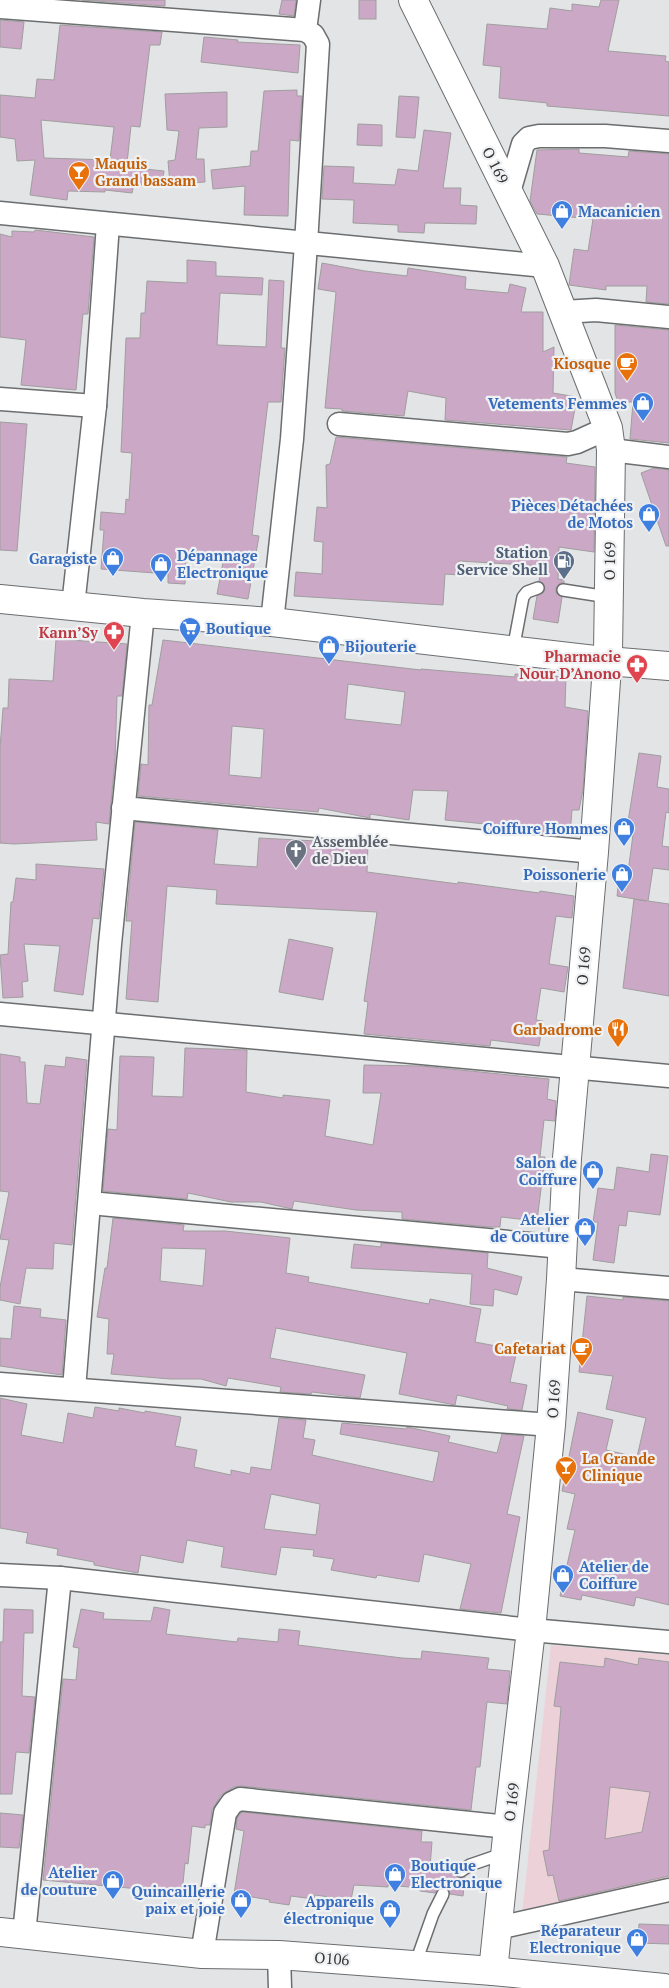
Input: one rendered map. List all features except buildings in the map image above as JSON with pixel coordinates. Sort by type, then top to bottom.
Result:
[{"type":"street","points":[[305,30],[309,0]]},
{"type":"street","name":"O 169","points":[[413,0],[545,266],[609,439],[607,661],[594,852],[574,1067],[551,1424],[531,1630],[506,1840],[493,1971]]},
{"type":"street","points":[[0,7],[305,30],[313,34],[318,44],[292,439],[272,622]]},
{"type":"street","points":[[509,192],[523,144],[529,138],[539,136],[605,136],[669,142]]},
{"type":"street","points":[[0,213],[545,266]]},
{"type":"street","points":[[73,606],[95,406],[108,224]]},
{"type":"street","points":[[563,312],[596,310],[669,317]]},
{"type":"street","points":[[0,399],[95,406]]},
{"type":"street","points":[[339,424],[568,444],[609,439],[669,457]]},
{"type":"street","points":[[0,599],[143,613],[272,622],[607,661],[669,666]]},
{"type":"street","points":[[74,1389],[103,1024],[143,613]]},
{"type":"street","points":[[123,808],[594,852]]},
{"type":"street","points":[[0,1014],[669,1076]]},
{"type":"street","points":[[90,1203],[562,1248]]},
{"type":"street","points":[[561,1279],[669,1288]]},
{"type":"street","points":[[0,1384],[551,1424]]},
{"type":"street","points":[[0,1575],[60,1578],[531,1630],[669,1642]]},
{"type":"street","points":[[6,1934],[60,1578]]},
{"type":"street","points":[[202,1954],[225,1812],[232,1803],[240,1799],[506,1840]]},
{"type":"street","points":[[498,1928],[669,1890]]},
{"type":"street","name":"O106","points":[[6,1934],[202,1954],[279,1954],[493,1971],[664,1988]]},
{"type":"street","points":[[279,1954],[280,1988]]},
{"type":"lane","points":[[513,650],[523,597],[528,592],[538,588]]},
{"type":"lane","points":[[563,590],[608,598]]},
{"type":"lane","points":[[461,1870],[506,1840]]},
{"type":"lane","points":[[415,1965],[443,1894]]},
{"type":"shaded area","points":[[551,1645],[669,1655],[669,1901],[520,1933]]},
{"type":"place","name":"Maquis Grand bassam","points":[[79,191]]},
{"type":"place","name":"Macanicien","points":[[562,230]]},
{"type":"place","name":"Kiosque","points":[[627,382]]},
{"type":"place","name":"Vetements Femmes","points":[[643,422]]},
{"type":"place","name":"Pièces Détachées de Motos","points":[[649,533]]},
{"type":"place","name":"Garagiste","points":[[113,577]]},
{"type":"place","name":"Station Service Shell","points":[[564,580]]},
{"type":"place","name":"Dépannage Electronique","points":[[161,583]]},
{"type":"place","name":"Boutique","points":[[190,647]]},
{"type":"place","name":"Kann’Sy","points":[[114,651]]},
{"type":"place","name":"Bijouterie","points":[[329,665]]},
{"type":"place","name":"Pharmacie Nour D’Anono","points":[[637,684]]},
{"type":"place","name":"Coiffure Hommes","points":[[624,847]]},
{"type":"place","name":"Assemblée de Dieu","points":[[296,869]]},
{"type":"place","name":"Poissonerie","points":[[622,893]]},
{"type":"place","name":"Garbadrome","points":[[618,1048]]},
{"type":"place","name":"Salon de Coiffure","points":[[593,1190]]},
{"type":"place","name":"Atelier de Couture","points":[[585,1247]]},
{"type":"place","name":"Cafetariat","points":[[582,1367]]},
{"type":"place","name":"La Grande Clinique","points":[[566,1486]]},
{"type":"place","name":"Atelier de Coiffure","points":[[563,1594]]},
{"type":"place","name":"Boutique Electronique","points":[[395,1893]]},
{"type":"place","name":"Atelier de couture","points":[[113,1900]]},
{"type":"place","name":"Quincaillerie paix et joie","points":[[241,1919]]},
{"type":"place","name":"Appareils électronique","points":[[390,1929]]},
{"type":"place","name":"Réparateur Electronique","points":[[637,1958]]}]
